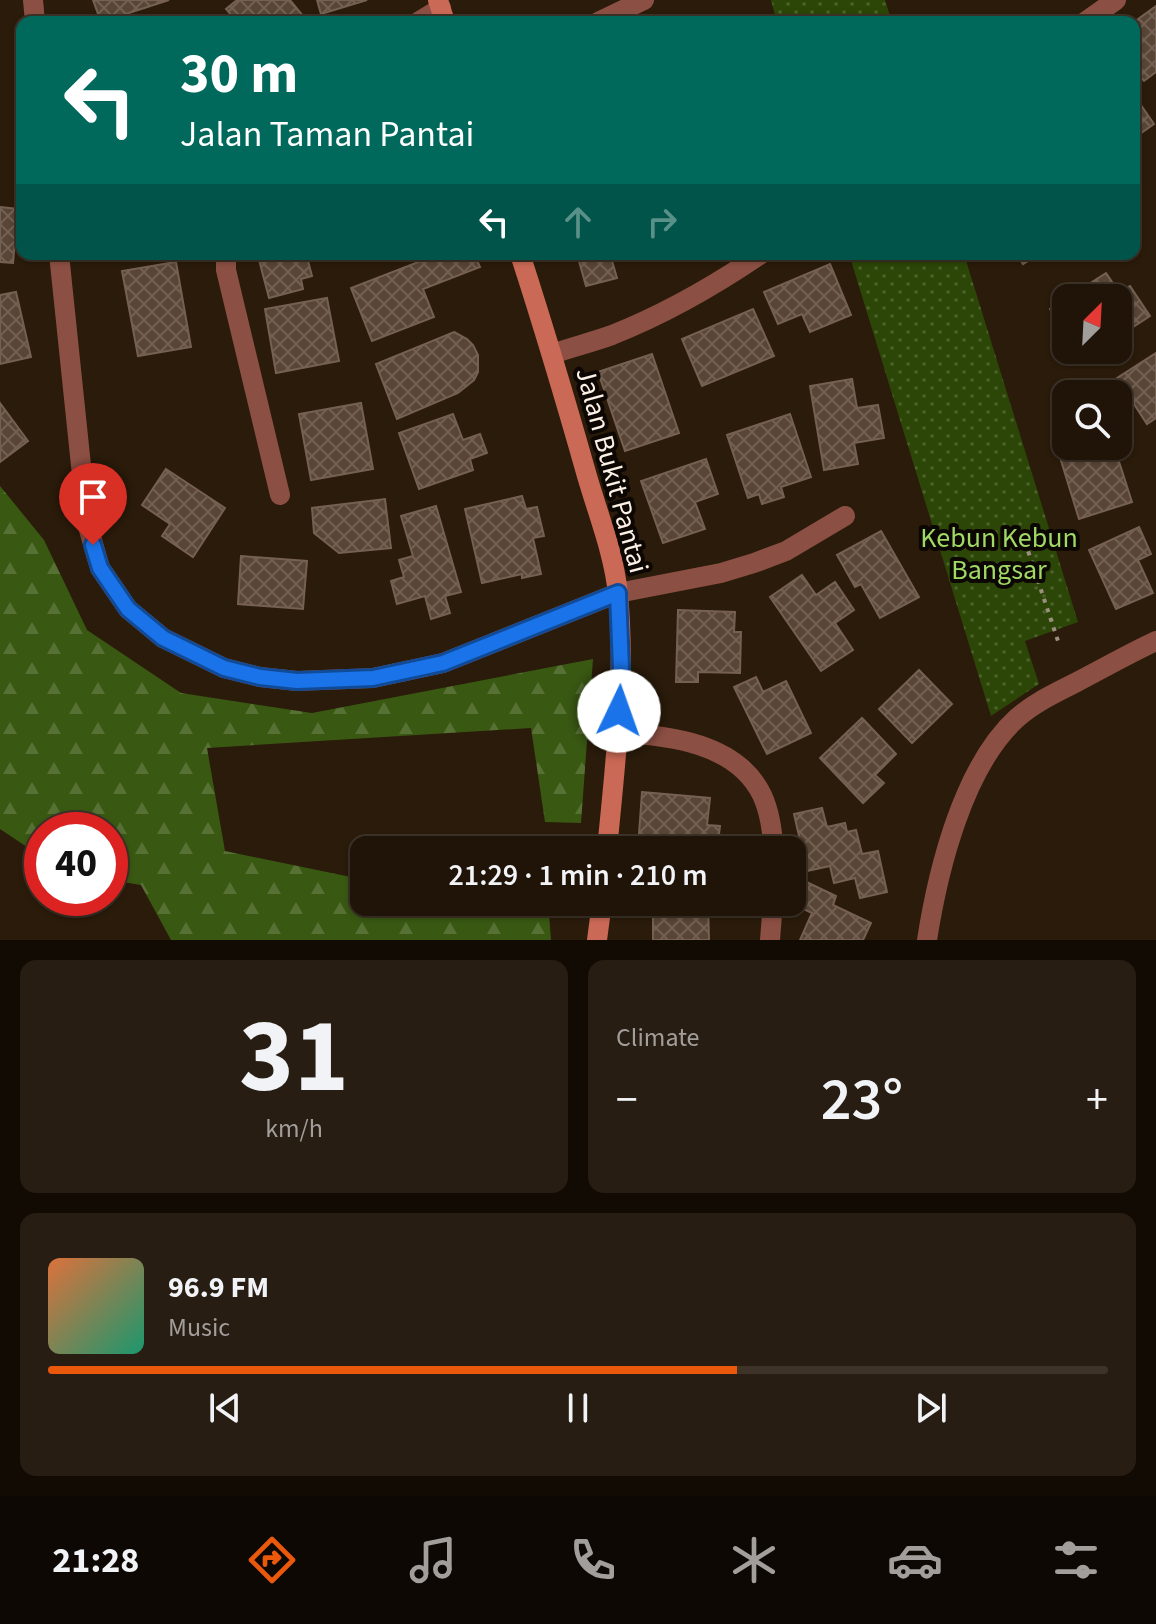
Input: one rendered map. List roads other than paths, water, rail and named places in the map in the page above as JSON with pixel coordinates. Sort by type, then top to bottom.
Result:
[{"type":"street","points":[[611,16],[644,0]]},
{"type":"street","points":[[1093,16],[1116,0]]},
{"type":"street","points":[[60,260],[87,523],[100,568],[128,609],[163,638],[224,668],[260,677],[297,681],[373,678],[443,663],[618,593],[721,573],[754,563],[786,551],[845,516]]},
{"type":"street","points":[[226,260],[280,495]]},
{"type":"street","name":"Jalan Bukit Pantai","points":[[522,260],[611,557],[618,593],[621,668],[608,836]]},
{"type":"street","points":[[552,354],[612,335],[669,310],[752,260]]},
{"type":"street","points":[[927,940],[945,853],[972,781],[998,738],[1019,716],[1048,697],[1156,641]]},
{"type":"street","points":[[618,733],[645,734],[689,742],[717,753],[738,766],[761,794],[773,836]]},
{"type":"street","points":[[597,940],[600,916]]},
{"type":"street","points":[[770,940],[772,916]]},
{"type":"park label","name":"Kebun Kebun Bangsar","points":[[999,553]]}]
